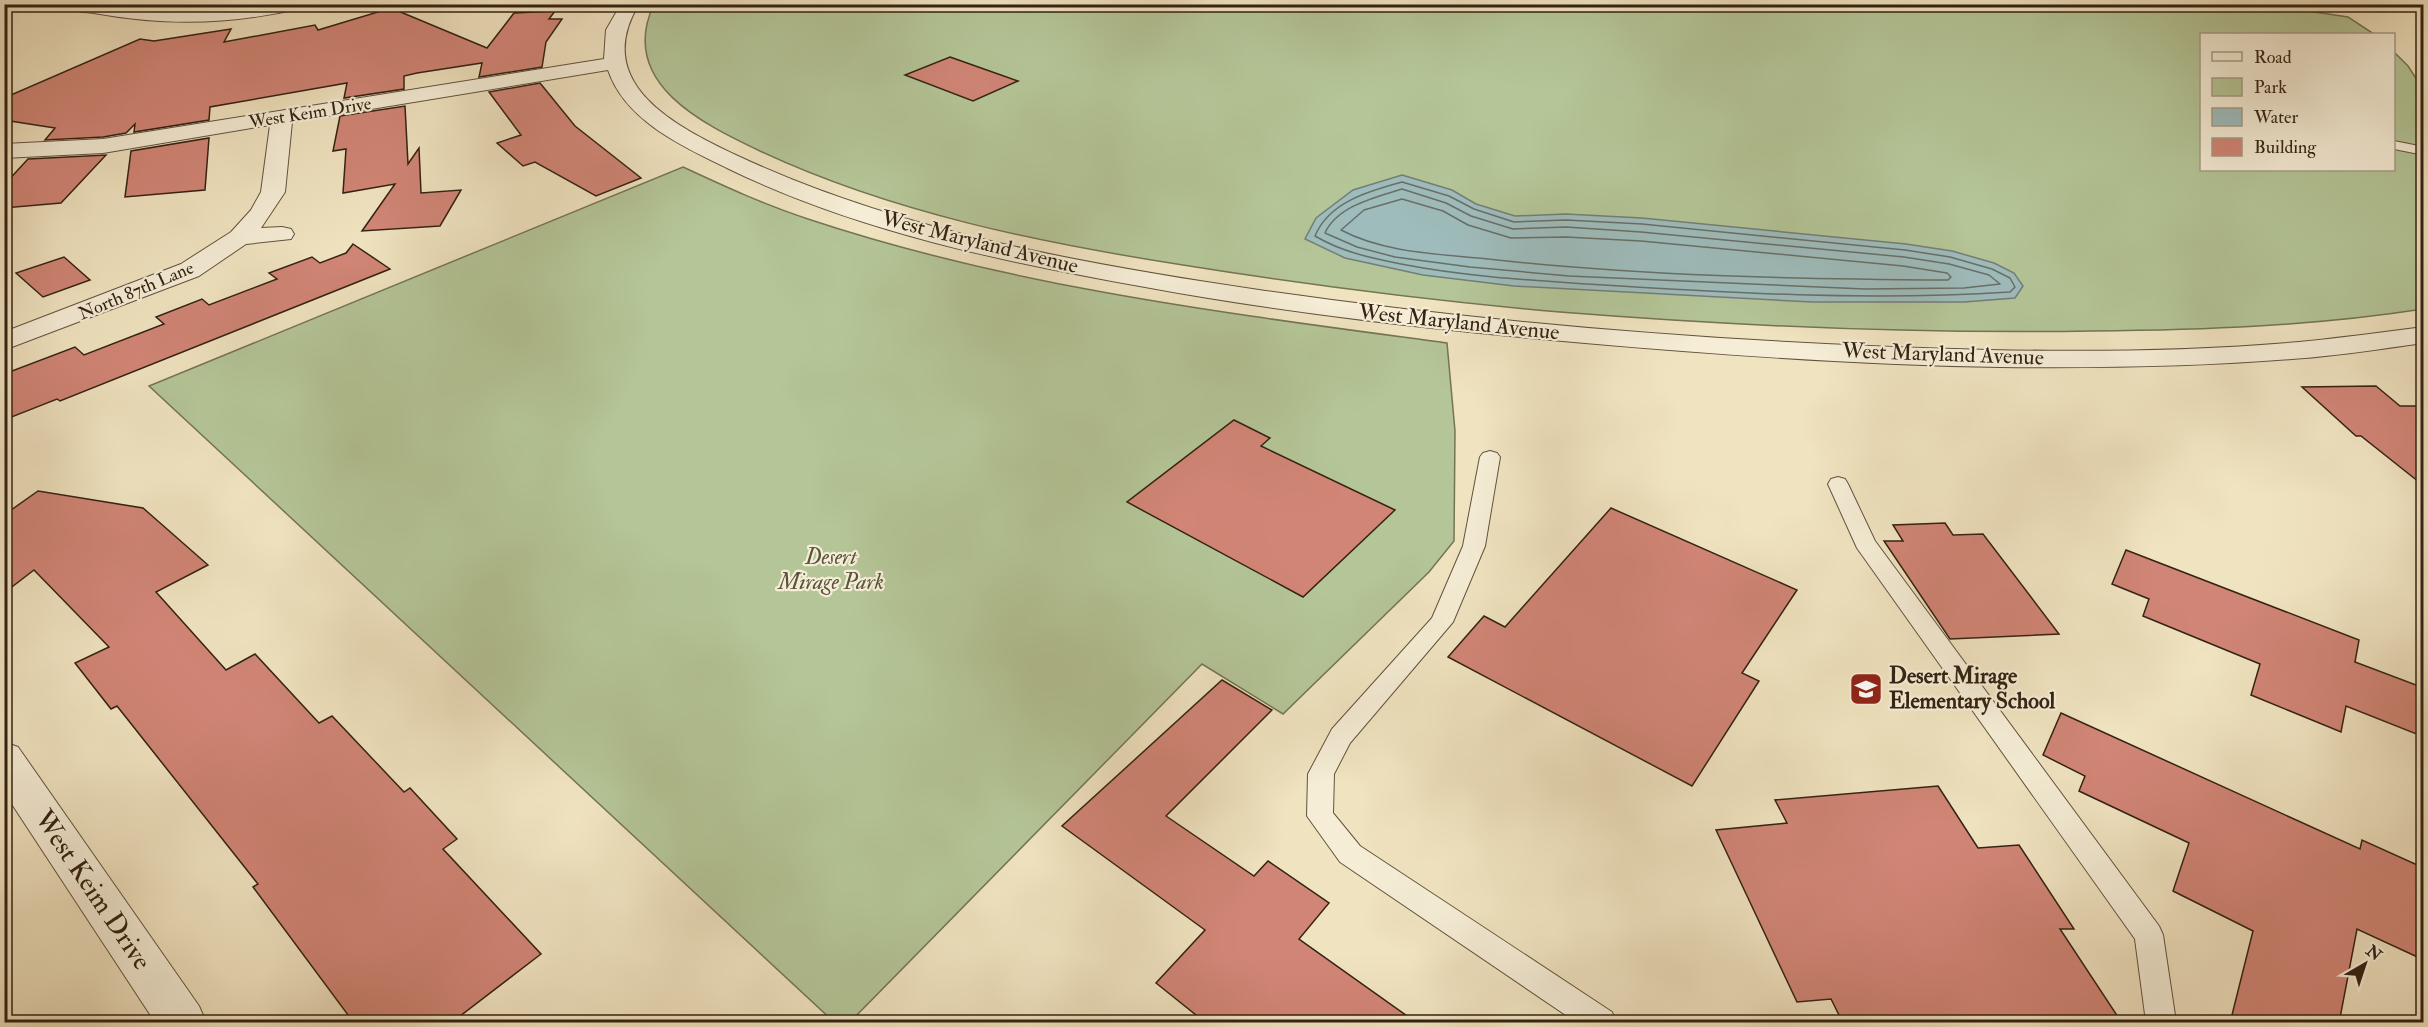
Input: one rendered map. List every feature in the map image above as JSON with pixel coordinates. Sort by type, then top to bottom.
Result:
[{"type":"street","points":[[74,4],[147,16],[190,18],[229,16],[296,4]]},
{"type":"street","name":"West Maryland Avenue","points":[[630,4],[614,39],[615,63],[628,92],[658,119],[690,141],[780,183],[835,203],[949,238],[1106,273],[1229,293],[1467,324],[1608,337],[1832,351],[2017,358],[2174,357],[2284,352],[2410,336]]},
{"type":"street","name":"West Keim Drive","points":[[4,151],[24,152],[103,146],[615,63]]},
{"type":"street","name":"North 87th Lane","points":[[4,342],[190,270],[240,237],[261,213],[273,192],[282,118]]},
{"type":"street","points":[[240,237],[282,234]]},
{"type":"street","points":[[2410,336],[2424,357]]},
{"type":"street","name":"West Keim Drive","points":[[4,758],[182,1023]]},
{"type":"lane","points":[[2395,145],[2424,151]]},
{"type":"lane","points":[[1490,456],[1474,546],[1442,622],[1341,736],[1321,774],[1320,816],[1350,854],[1601,1023]]},
{"type":"lane","points":[[1838,484],[1865,543],[2149,935],[2161,1023]]},
{"type":"green space","points":[[654,4],[2262,4],[2348,17],[2372,33],[2200,33],[2200,171],[2395,171],[2395,53],[2408,66],[2423,89],[2423,309],[2300,323],[2175,330],[2025,332],[1826,328],[1560,312],[1324,286],[1230,272],[1022,236],[915,209],[812,173],[739,141],[692,114],[672,97],[656,78],[647,57],[646,32]]},
{"type":"green space","name":"Desert Mirage Park","points":[[683,167],[792,214],[886,243],[965,263],[1124,296],[1447,343],[1455,431],[1454,541],[1429,572],[1283,714],[1202,664],[850,1022],[834,1022],[149,386]]},
{"type":"water","points":[[1402,175],[1452,190],[1476,204],[1515,216],[1566,214],[1642,218],[1906,244],[1952,251],[1994,263],[2014,273],[2023,286],[2015,298],[1964,302],[1813,302],[1514,286],[1423,275],[1345,258],[1305,239],[1316,218],[1353,190]]},
{"type":"building","points":[[391,8],[487,48],[514,13],[555,11],[549,19],[562,19],[546,42],[542,67],[479,77],[482,63],[417,73],[404,76],[404,89],[344,98],[347,83],[210,107],[209,120],[134,132],[135,124],[126,133],[103,137],[45,140],[55,128],[4,120],[4,98],[140,39],[154,41],[231,29],[224,42],[315,25],[318,30]]},
{"type":"building","points":[[950,57],[1018,81],[973,101],[905,75]]},
{"type":"building","points":[[540,83],[575,126],[641,178],[596,196],[535,162],[523,166],[497,143],[521,135],[489,92]]},
{"type":"building","points":[[405,106],[408,164],[419,148],[421,193],[461,190],[440,226],[362,231],[395,184],[343,193],[346,149],[333,151],[340,116]]},
{"type":"building","points":[[209,138],[205,190],[125,197],[131,151]]},
{"type":"building","points":[[106,155],[61,203],[4,208],[4,185],[28,159]]},
{"type":"building","points":[[353,244],[390,269],[60,401],[57,399],[4,420],[4,374],[75,347],[84,355],[164,324],[156,317],[202,299],[209,305],[277,279],[269,273],[312,257],[320,263],[346,253]]},
{"type":"building","points":[[64,257],[90,280],[43,297],[16,273]]},
{"type":"building","points":[[2376,386],[2400,406],[2424,406],[2424,486],[2361,436],[2356,436],[2302,387]]},
{"type":"building","points":[[1234,420],[1270,438],[1261,446],[1395,510],[1303,597],[1127,502]]},
{"type":"building","points":[[38,491],[143,508],[208,565],[156,592],[226,670],[255,654],[319,723],[332,716],[404,792],[410,788],[457,839],[443,849],[541,954],[451,1023],[354,1023],[253,887],[258,884],[117,706],[111,709],[75,663],[109,647],[34,570],[4,593],[4,515]]},
{"type":"building","points":[[1611,508],[1797,590],[1742,673],[1759,681],[1692,786],[1448,657],[1484,616],[1505,627]]},
{"type":"building","points":[[1945,523],[1953,535],[1983,534],[2059,634],[1950,639],[1884,541],[1903,541],[1893,525]]},
{"type":"building","points":[[2126,550],[2359,640],[2355,662],[2424,688],[2424,737],[2346,706],[2341,732],[2251,695],[2260,664],[2143,616],[2149,599],[2112,584]]},
{"type":"building","points":[[1222,680],[1272,710],[1166,816],[1254,876],[1268,861],[1329,903],[1299,939],[1417,1023],[1206,1023],[1156,983],[1205,930],[1062,826]]},
{"type":"building","points":[[2061,713],[2360,849],[2362,840],[2424,868],[2424,960],[2357,929],[2339,1023],[2230,1023],[2253,931],[2173,891],[2189,843],[2079,791],[2085,776],[2043,755]]},
{"type":"building","points":[[1938,786],[1978,848],[2019,845],[2074,929],[2060,929],[2122,1023],[1843,1023],[1831,999],[1797,1002],[1716,830],[1787,823],[1775,800]]},
{"type":"place","name":"Desert Mirage Elementary School","points":[[1866,689]]}]
